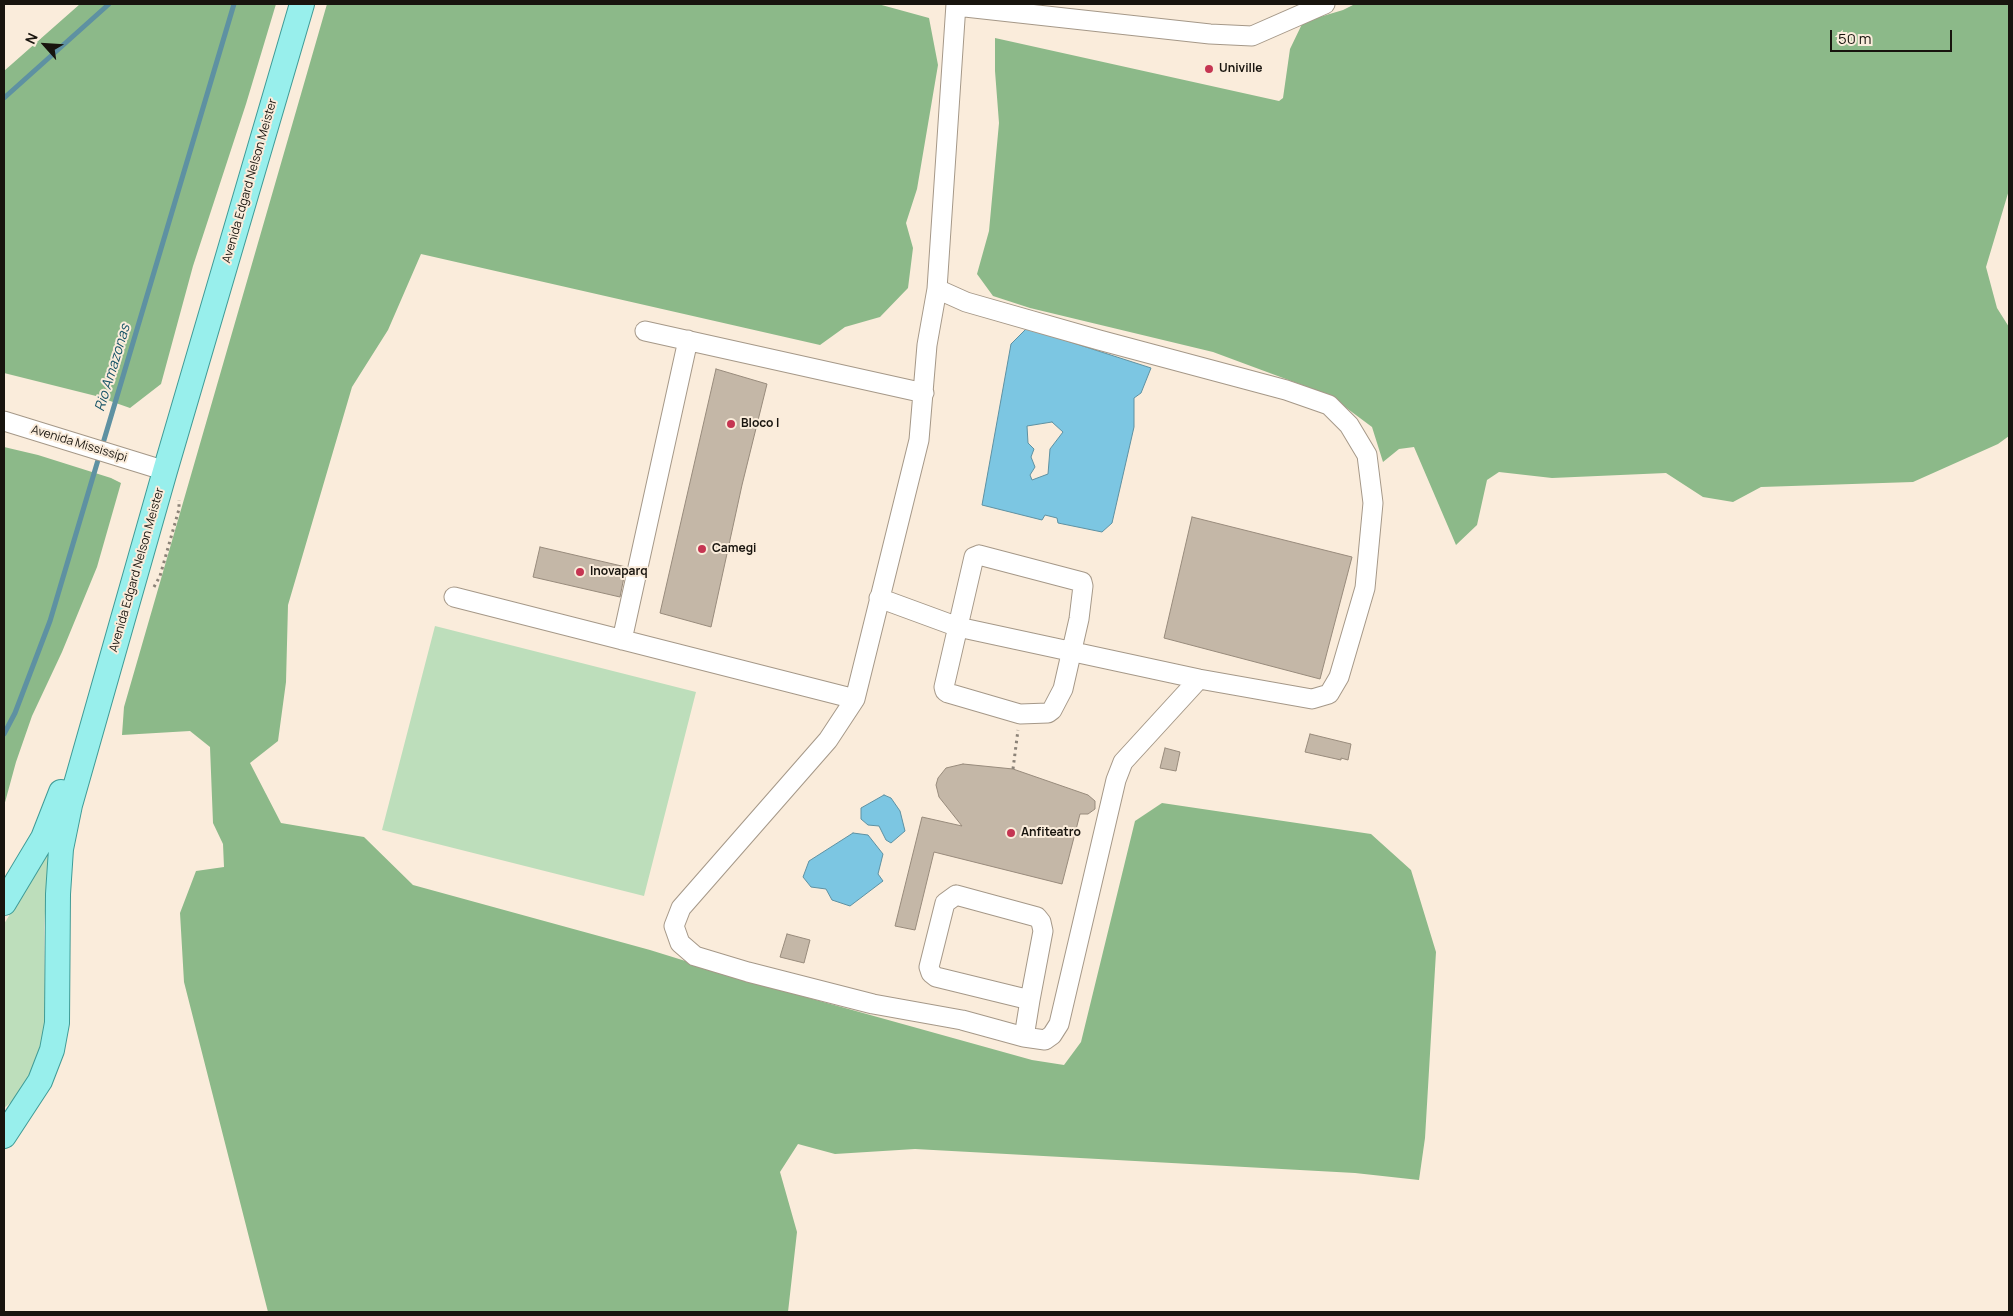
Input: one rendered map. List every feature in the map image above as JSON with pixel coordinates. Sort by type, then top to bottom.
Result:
[{"type":"main road","name":"Avenida Edgard Nelson Meister","points":[[4,903],[43,838],[58,801],[288,4]]},
{"type":"main road","name":"Avenida Edgard Nelson Meister","points":[[4,1136],[12,1117],[40,1081],[52,1050],[57,1023],[58,894],[61,849],[70,805],[165,471],[302,4]]},
{"type":"street","points":[[1199,679],[1123,762],[1116,780],[1058,1024],[1052,1035],[1045,1040],[1024,1037],[962,1020],[873,1004],[748,972],[695,956],[680,943],[674,926],[681,908],[828,740],[855,699],[919,440],[927,345],[937,289],[956,5],[1210,34],[1252,36],[1325,4]]},
{"type":"street","points":[[879,598],[958,627],[1199,679],[1312,699],[1329,694],[1339,677],[1365,588],[1373,503],[1367,455],[1349,425],[1329,405],[1286,390],[966,302],[937,289]]},
{"type":"street","points":[[645,331],[924,393]]},
{"type":"street","points":[[622,640],[688,340]]},
{"type":"street","name":"Avenida Mississípi","points":[[4,421],[153,467]]},
{"type":"street","points":[[980,555],[1082,582],[1084,586],[1072,653],[1064,689],[1052,710],[1048,713],[1020,714],[945,691],[944,687],[974,557],[980,555]]},
{"type":"street","points":[[454,597],[855,699]]},
{"type":"street","points":[[1024,1037],[1043,931],[1041,922],[1037,917],[956,895],[950,897],[945,903],[929,967],[931,973],[936,977],[1030,1000]]},
{"type":"path","points":[[152,591],[160,576],[179,509],[178,492]]},
{"type":"path","points":[[1013,769],[1020,714]]},
{"type":"green space","points":[[80,4],[276,4],[246,104],[193,266],[161,384],[130,408],[96,396],[4,373],[4,71]]},
{"type":"green space","points":[[327,4],[878,4],[929,18],[938,65],[917,189],[906,223],[913,248],[908,288],[880,317],[845,327],[820,345],[421,254],[388,330],[352,387],[288,605],[286,682],[278,741],[250,763],[281,823],[364,837],[413,885],[650,950],[766,986],[1032,1060],[1064,1065],[1081,1042],[1135,821],[1162,803],[1371,834],[1411,870],[1436,952],[1425,1138],[1419,1180],[1355,1173],[915,1149],[835,1154],[798,1144],[780,1172],[797,1232],[788,1312],[268,1312],[184,982],[180,913],[196,871],[224,867],[223,844],[213,823],[210,747],[190,731],[122,735],[124,707]]},
{"type":"green space","points":[[1355,4],[2009,4],[2009,190],[1986,267],[1997,308],[2009,327],[2009,436],[1998,444],[1913,482],[1761,487],[1733,502],[1703,497],[1666,473],[1552,478],[1499,472],[1487,480],[1477,525],[1456,545],[1414,447],[1399,449],[1383,462],[1372,427],[1329,395],[1213,352],[1030,308],[993,296],[977,274],[989,231],[999,123],[995,71],[995,38],[1279,101],[1283,98],[1290,49],[1303,22],[1343,10]]},
{"type":"green space","points":[[4,447],[38,455],[111,478],[121,483],[97,567],[62,652],[32,716],[16,762],[4,806]]},
{"type":"green space","points":[[435,626],[696,692],[644,896],[382,830]]},
{"type":"green space","points":[[49,849],[44,927],[45,1019],[40,1053],[20,1095],[4,1108],[4,924]]},
{"type":"water","points":[[1027,328],[1151,368],[1141,393],[1134,398],[1134,427],[1112,523],[1102,532],[1058,523],[1057,518],[1045,515],[1042,520],[982,505],[1011,344]],"holes":[[[1052,422],[1063,432],[1050,449],[1048,474],[1032,480],[1030,475],[1035,467],[1031,457],[1034,449],[1028,443],[1027,426]]]},
{"type":"water","points":[[884,795],[891,798],[900,811],[905,831],[891,843],[886,840],[879,826],[868,825],[861,819],[861,808]]},
{"type":"water","points":[[853,833],[868,835],[883,854],[878,874],[883,881],[850,906],[832,900],[826,889],[811,887],[803,877],[809,861]]},
{"type":"building","points":[[716,369],[767,384],[742,485],[711,627],[660,613]]},
{"type":"building","points":[[1192,517],[1352,557],[1320,679],[1164,638]]},
{"type":"building","name":"Inovaparq","points":[[540,547],[626,567],[620,597],[533,577]]},
{"type":"building","points":[[1310,734],[1351,744],[1348,760],[1305,752]]},
{"type":"building","points":[[1165,748],[1180,752],[1176,771],[1160,768]]},
{"type":"building","name":"Anfiteatro","points":[[963,764],[1013,769],[1088,795],[1095,801],[1095,809],[1088,814],[1080,814],[1062,884],[934,852],[915,930],[895,926],[922,817],[962,826],[939,797],[936,785],[938,778],[946,768]]},
{"type":"building","points":[[787,934],[810,940],[804,963],[780,957]]},
{"type":"waterway","points":[[4,98],[109,4]]},
{"type":"waterway","name":"Rio Amazonas","points":[[4,734],[15,713],[50,621],[234,4]]},
{"type":"place","name":"Univille","points":[[1209,69]]},
{"type":"place","name":"Bloco I","points":[[731,424]]},
{"type":"place","name":"Camegi","points":[[702,549]]},
{"type":"place","name":"Inovaparq","points":[[580,572]]},
{"type":"place","name":"Anfiteatro","points":[[1011,833]]}]
